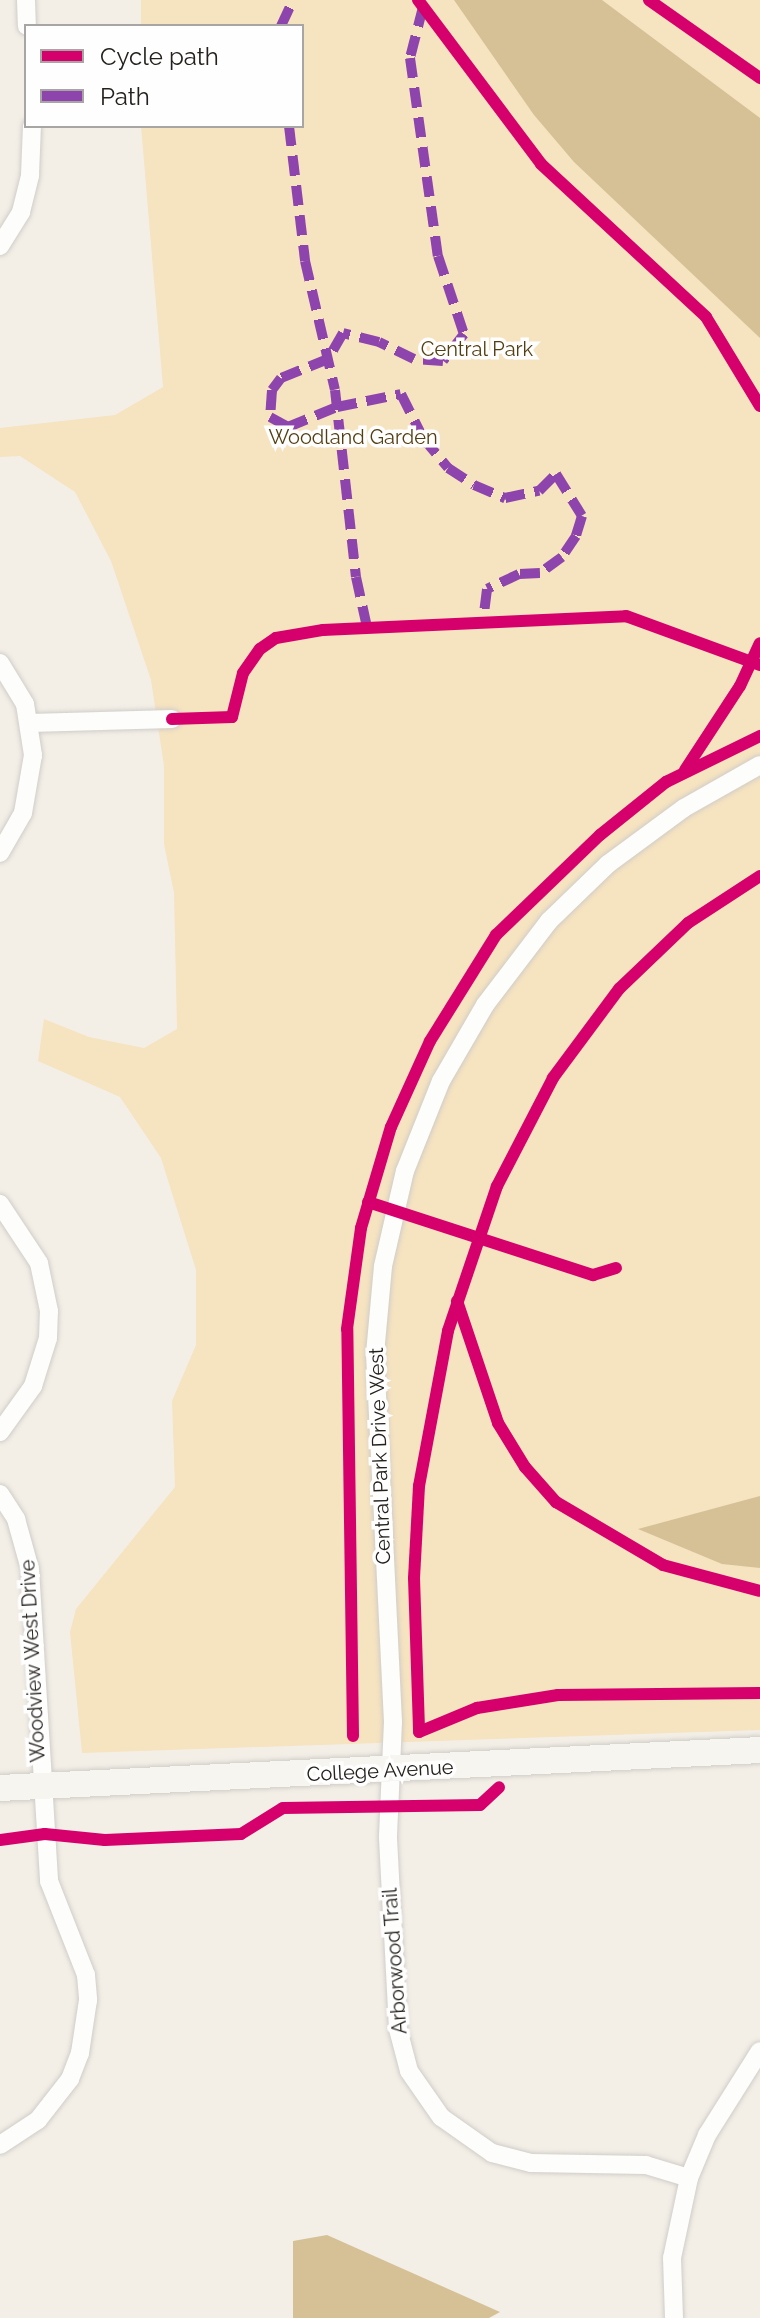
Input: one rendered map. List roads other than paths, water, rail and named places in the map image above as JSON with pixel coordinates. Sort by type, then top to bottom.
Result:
[{"type":"main road","name":"College Avenue","points":[[0,1788],[760,1750]]},
{"type":"street","points":[[26,0],[27,24]]},
{"type":"street","points":[[0,246],[21,212],[30,175],[32,128]]},
{"type":"street","points":[[0,663],[30,723],[31,785],[23,813],[0,853]]},
{"type":"street","points":[[30,723],[172,719]]},
{"type":"street","name":"Central Park Drive West","points":[[390,1770],[393,1722],[375,1354],[387,1244],[414,1147],[470,1029],[549,921],[647,833],[760,765]]},
{"type":"street","points":[[0,1204],[39,1263],[49,1311],[48,1338],[33,1386],[0,1432]]},
{"type":"street","name":"Woodview West Drive","points":[[0,1494],[16,1519],[30,1569],[40,1786],[49,1881],[86,1975],[86,2027],[70,2079],[47,2111],[0,2145]]},
{"type":"street","name":"Arborwood Trail","points":[[390,1770],[388,1837],[398,2029],[409,2071],[430,2106],[473,2144],[512,2160],[646,2165],[689,2178]]},
{"type":"street","points":[[674,2318],[672,2258],[689,2178],[707,2135],[760,2051]]},
{"type":"park label","name":"Central Park","points":[[477,349]]},
{"type":"park label","name":"Woodland Garden","points":[[353,437]]}]
